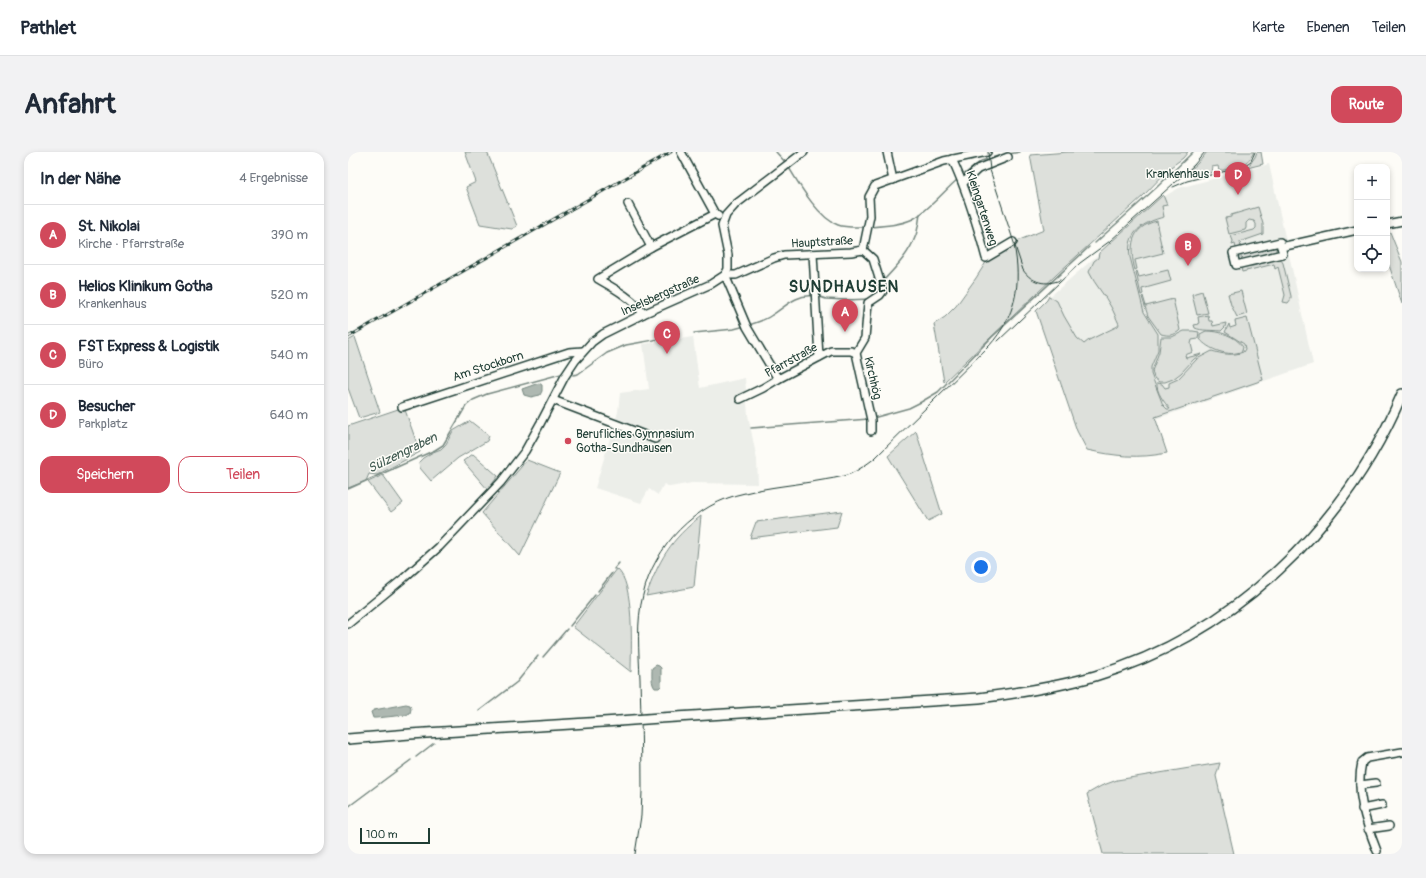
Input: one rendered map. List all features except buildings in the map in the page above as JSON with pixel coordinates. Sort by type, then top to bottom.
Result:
[{"type":"main road","points":[[348,739],[979,698],[1031,691],[1054,686],[1124,666],[1176,642],[1221,615],[1265,582],[1293,556],[1327,518],[1359,476],[1375,450],[1402,394]]},
{"type":"street","points":[[681,152],[715,214],[724,218]]},
{"type":"street","points":[[778,379],[746,326],[725,274],[729,266],[722,226],[724,218],[736,204],[804,152]]},
{"type":"street","points":[[887,152],[893,180]]},
{"type":"street","name":"Hauptstraße","points":[[725,274],[736,275],[784,255],[851,252],[863,250],[870,216],[868,199],[872,191],[879,184],[952,159],[985,152]]},
{"type":"street","points":[[962,179],[978,169],[1008,157]]},
{"type":"street","name":"Kleingartenweg","points":[[952,159],[962,179],[973,211],[986,258],[1014,242]]},
{"type":"street","points":[[628,204],[651,247]]},
{"type":"street","points":[[643,314],[641,309],[623,295],[598,279],[651,247],[715,214]]},
{"type":"street","points":[[1390,224],[1402,222]]},
{"type":"street","points":[[1281,248],[1233,253],[1234,259],[1236,265],[1281,248],[1354,231]]},
{"type":"street","name":"Kirchhög","points":[[863,250],[873,259],[883,291],[880,295],[868,303],[865,338],[856,353],[871,418],[871,431]]},
{"type":"street","points":[[813,254],[819,357]]},
{"type":"street","name":"Inselsbergstraße","points":[[348,624],[439,547],[480,505],[513,468],[528,445],[565,376],[583,351],[592,342],[603,334],[643,314],[711,284],[725,274]]},
{"type":"street","name":"Pfarrstraße","points":[[740,399],[831,351],[840,350],[856,353]]},
{"type":"street","name":"Am Stockborn","points":[[402,407],[569,352],[583,351]]},
{"type":"street","points":[[553,400],[655,439]]},
{"type":"street","points":[[1377,851],[1368,829],[1362,808],[1359,775],[1362,762],[1368,758],[1402,752]]},
{"type":"street","points":[[1360,785],[1376,783]]},
{"type":"street","points":[[1362,808],[1382,805]]},
{"type":"street","points":[[1368,829],[1389,826]]},
{"type":"shaded area","points":[[465,152],[487,152],[517,226],[512,229],[480,224],[466,187],[476,182]]},
{"type":"shaded area","points":[[1068,152],[1188,152],[944,382],[934,324],[945,317],[956,306],[988,259],[1017,241],[1044,230],[1030,155]]},
{"type":"shaded area","points":[[1207,152],[1254,152],[1247,161],[1239,166],[1219,171],[1218,166],[1212,167],[1213,172],[1193,177],[1188,172]]},
{"type":"shaded area","points":[[1257,152],[1261,152],[1263,164],[1247,168],[1255,157]]},
{"type":"shaded area","points":[[1269,164],[1313,364],[1156,419],[1147,414],[1155,409],[1088,408],[1079,402],[1046,300],[1165,196],[1179,188]]},
{"type":"shaded area","points":[[1163,195],[1167,205],[1162,206],[1164,217],[1143,225],[1134,235],[1129,248],[1144,312],[1158,334],[1158,350],[1151,367],[1151,374],[1163,405],[1167,409],[1170,409],[1159,393],[1157,383],[1162,384],[1165,388],[1169,387],[1169,383],[1178,379],[1197,359],[1212,351],[1228,354],[1243,352],[1245,349],[1244,344],[1225,332],[1229,324],[1230,328],[1236,326],[1235,321],[1247,318],[1263,380],[1155,417],[1167,453],[1146,456],[1127,456],[1087,450],[1077,431],[1036,311],[1049,296],[1057,301],[1077,338],[1084,344],[1118,326],[1119,324],[1112,309],[1089,272],[1094,261],[1098,258],[1099,253]]},
{"type":"shaded area","points":[[1258,207],[1263,224],[1263,234],[1240,242],[1241,247],[1236,248],[1235,244],[1232,245],[1233,241],[1231,236],[1254,230],[1256,228],[1256,224],[1254,221],[1249,220],[1246,223],[1245,230],[1229,234],[1225,218]]},
{"type":"shaded area","points":[[1157,221],[1163,253],[1135,260],[1137,269],[1135,270],[1132,253],[1134,239],[1141,228]]},
{"type":"shaded area","points":[[1390,232],[1402,262],[1402,304],[1390,268]]},
{"type":"shaded area","points":[[1275,246],[1276,253],[1242,260],[1241,254]]},
{"type":"shaded area","points":[[1280,258],[1283,263],[1291,296],[1288,303],[1283,302],[1285,295],[1278,267],[1275,269],[1274,264],[1242,272],[1241,268]]},
{"type":"shaded area","points":[[1168,270],[1171,281],[1142,289],[1143,294],[1141,295],[1137,271],[1139,277]]},
{"type":"shaded area","points":[[1202,291],[1208,313],[1197,315],[1192,294]]},
{"type":"shaded area","points":[[1241,291],[1247,314],[1237,317],[1231,305],[1228,294]]},
{"type":"shaded area","points":[[1143,296],[1146,306],[1173,299],[1180,330],[1171,335],[1161,334],[1148,316],[1142,297]]},
{"type":"shaded area","points":[[1208,315],[1209,321],[1212,321],[1213,326],[1226,323],[1225,327],[1221,331],[1195,328],[1194,325],[1199,324],[1198,317]]},
{"type":"shaded area","points":[[1184,331],[1199,332],[1198,339],[1192,340],[1191,344],[1193,352],[1185,355],[1186,358],[1202,354],[1194,359],[1173,379],[1165,382],[1159,382],[1154,378],[1152,371],[1159,352],[1161,337],[1172,337]]},
{"type":"shaded area","points":[[1206,331],[1226,334],[1236,339],[1243,347],[1242,351],[1237,353],[1225,353],[1213,349],[1203,343],[1200,339],[1200,334]]},
{"type":"shaded area","points":[[355,337],[380,412],[359,418],[348,388],[348,341]]},
{"type":"shaded area","points":[[693,337],[700,388],[745,378],[748,415],[757,460],[758,484],[692,483],[670,487],[664,484],[658,495],[649,489],[641,503],[595,488],[618,412],[620,393],[649,389],[643,344]]},
{"type":"shaded area","points":[[539,383],[542,385],[540,395],[531,397],[524,395],[522,389]]},
{"type":"shaded area","points":[[404,407],[420,452],[377,475],[369,474],[366,481],[348,488],[348,426]]},
{"type":"shaded area","points":[[470,421],[489,436],[487,441],[458,458],[431,481],[420,468],[419,462],[433,452],[441,449],[446,444],[453,431]]},
{"type":"shaded area","points":[[916,431],[942,514],[928,521],[888,456]]},
{"type":"shaded area","points":[[473,454],[498,476],[488,490],[463,461]]},
{"type":"shaded area","points":[[527,460],[560,473],[520,556],[482,513]]},
{"type":"shaded area","points":[[383,475],[403,503],[391,512],[368,482]]},
{"type":"shaded area","points":[[842,511],[837,527],[750,538],[756,522]]},
{"type":"shaded area","points":[[701,516],[694,587],[646,596],[661,561],[673,542]]},
{"type":"shaded area","points":[[617,569],[623,577],[627,588],[629,602],[631,617],[631,672],[573,627]]},
{"type":"shaded area","points":[[656,665],[661,668],[661,686],[659,688],[655,688],[652,681],[652,668]]},
{"type":"shaded area","points":[[406,704],[410,705],[411,709],[410,713],[406,715],[373,718],[371,712],[374,710]]},
{"type":"shaded area","points":[[1220,763],[1216,776],[1234,854],[1103,854],[1087,794],[1101,786],[1117,780]]},
{"type":"waterway","points":[[776,152],[786,163]]},
{"type":"waterway","points":[[962,176],[981,161],[1020,152]]},
{"type":"waterway","points":[[1095,243],[1156,188],[1193,152]]},
{"type":"waterway","points":[[788,166],[810,200],[823,215],[831,221],[844,227],[866,227]]},
{"type":"waterway","name":"Sülzengraben","points":[[869,227],[886,226],[913,219],[930,206],[958,179]]},
{"type":"waterway","name":"Sülzengraben","points":[[883,281],[893,271],[910,248],[917,233],[920,214]]},
{"type":"waterway","points":[[873,418],[909,408],[938,392],[992,337],[1089,247]]},
{"type":"waterway","name":"Sülzengraben","points":[[873,296],[879,287]]},
{"type":"waterway","name":"Sülzengraben","points":[[749,325],[777,312],[796,299],[813,296]]},
{"type":"waterway","name":"Sülzengraben","points":[[817,296],[826,299],[869,299]]},
{"type":"waterway","name":"Sülzengraben","points":[[694,333],[734,329],[745,326]]},
{"type":"waterway","name":"Sülzengraben","points":[[573,375],[578,374],[607,353],[626,345],[670,337]]},
{"type":"waterway","name":"Sülzengraben","points":[[348,489],[443,445],[466,406],[473,400],[487,394],[561,374]]},
{"type":"waterway","points":[[751,428],[869,419]]},
{"type":"waterway","points":[[614,569],[619,563]]},
{"type":"waterway","points":[[598,591],[612,573]]},
{"type":"waterway","points":[[570,626],[595,595]]},
{"type":"waterway","points":[[543,657],[567,629]]},
{"type":"waterway","points":[[479,711],[517,682],[538,656]]},
{"type":"waterway","points":[[416,757],[434,743]]},
{"type":"waterway","points":[[348,807],[411,760]]},
{"type":"tram line","points":[[988,152],[990,170],[1023,270],[1031,278],[1040,282],[1050,283],[1060,280]]},
{"type":"tram line","points":[[998,341],[1080,263],[1110,241],[1194,165],[1205,152]]},
{"type":"tram line","points":[[1173,187],[1187,181],[1242,167],[1251,161],[1255,152]]},
{"type":"tram line","points":[[635,854],[641,816],[642,791],[638,637],[639,616],[643,595],[657,560],[667,544],[680,529],[710,506],[727,498],[763,489],[817,481],[850,474],[857,471],[875,458],[989,346],[998,335],[1011,311],[1015,299],[1017,273],[1014,245]]},
{"type":"railway","points":[[348,337],[671,152]]},
{"type":"place","name":"Krankenhaus","points":[[1217,174]]},
{"type":"place","name":"Besucher","points":[[1238,195]]},
{"type":"place","name":"Helios Klinikum Gotha","points":[[1188,266]]},
{"type":"place","name":"St. Nikolai","points":[[845,332]]},
{"type":"place","name":"FST Express & Logistik","points":[[667,354]]},
{"type":"place","name":"Berufliches Gymnasium Gotha-Sundhausen","points":[[568,441]]},
{"type":"district","name":"SUNDHAUSEN","points":[[844,286]]}]
